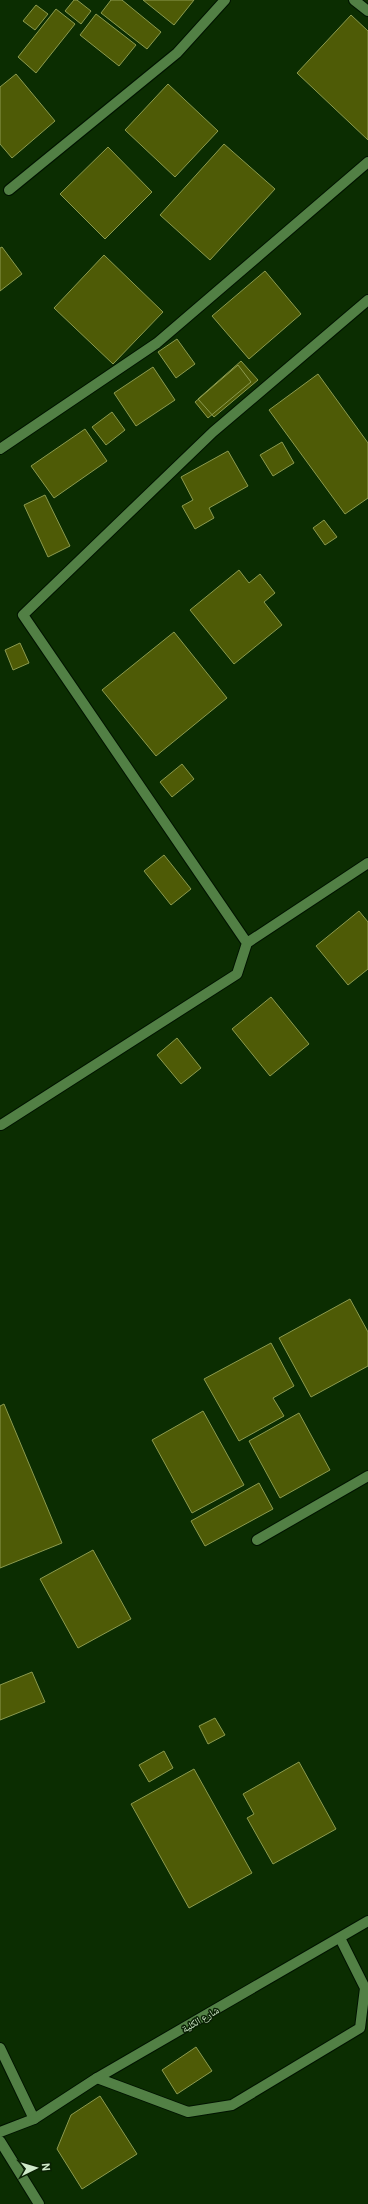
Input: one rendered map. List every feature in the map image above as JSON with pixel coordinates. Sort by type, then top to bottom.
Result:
[{"type":"street","points":[[9,190],[177,53],[225,0]]},
{"type":"street","points":[[354,0],[368,11]]},
{"type":"street","points":[[0,449],[157,343],[368,162]]},
{"type":"street","points":[[247,943],[23,615],[213,432],[368,300]]},
{"type":"street","points":[[1,1125],[237,974],[247,943],[368,863]]},
{"type":"street","points":[[257,1540],[368,1476]]},
{"type":"street","name":"شارع الكلية","points":[[0,2132],[34,2119],[97,2078],[368,1921]]},
{"type":"street","points":[[97,2078],[188,2112],[232,2105],[360,2028],[365,1988],[340,1938]]},
{"type":"street","points":[[0,2048],[34,2119]]},
{"type":"street","points":[[0,2141],[39,2204]]},
{"type":"building","points":[[74,0],[77,0],[91,11],[81,24],[65,11]]},
{"type":"building","points":[[111,0],[122,0],[161,32],[147,49],[101,13]]},
{"type":"building","points":[[143,0],[194,0],[174,25]]},
{"type":"building","points":[[36,5],[48,14],[35,30],[23,21]]},
{"type":"building","points":[[56,9],[75,24],[36,73],[18,57]]},
{"type":"building","points":[[96,14],[136,45],[119,66],[80,35]]},
{"type":"building","points":[[351,15],[368,31],[368,140],[297,73]]},
{"type":"building","points":[[16,74],[55,121],[12,158],[0,144],[0,87]]},
{"type":"building","points":[[168,84],[218,131],[175,177],[125,130]]},
{"type":"building","points":[[224,144],[275,189],[210,260],[160,215]]},
{"type":"building","points":[[108,147],[152,192],[105,239],[60,194]]},
{"type":"building","points":[[2,247],[22,274],[0,291],[0,248]]},
{"type":"building","points":[[104,255],[163,312],[113,364],[54,308]]},
{"type":"building","points":[[265,271],[301,314],[249,359],[212,316]]},
{"type":"building","points":[[177,339],[195,364],[176,378],[158,352]]},
{"type":"building","points":[[241,361],[258,380],[214,417],[198,399]]},
{"type":"building","points":[[238,365],[251,382],[208,418],[195,402]]},
{"type":"building","points":[[153,367],[175,400],[136,426],[114,393]]},
{"type":"building","points":[[318,374],[368,443],[368,498],[345,514],[269,410]]},
{"type":"building","points":[[112,412],[125,430],[106,445],[92,427]]},
{"type":"building","points":[[85,429],[107,461],[54,498],[31,466]]},
{"type":"building","points":[[282,442],[294,463],[273,476],[260,455]]},
{"type":"building","points":[[228,451],[248,486],[209,508],[214,518],[195,529],[182,506],[193,500],[181,477]]},
{"type":"building","points":[[45,495],[70,546],[48,557],[24,505]]},
{"type":"building","points":[[324,520],[337,537],[325,545],[313,528]]},
{"type":"building","points":[[239,570],[249,583],[260,574],[275,593],[264,602],[282,625],[234,664],[190,610]]},
{"type":"building","points":[[174,632],[227,698],[156,756],[102,690]]},
{"type":"building","points":[[20,643],[29,663],[13,670],[5,650]]},
{"type":"building","points":[[182,764],[194,779],[172,797],[160,782]]},
{"type":"building","points":[[164,855],[191,889],[171,905],[144,871]]},
{"type":"building","points":[[359,911],[368,922],[368,969],[348,985],[316,946]]},
{"type":"building","points":[[271,997],[309,1044],[270,1076],[232,1029]]},
{"type":"building","points":[[177,1038],[201,1068],[181,1084],[157,1055]]},
{"type":"building","points":[[350,1299],[368,1332],[368,1366],[311,1397],[279,1338]]},
{"type":"building","points":[[271,1343],[294,1386],[273,1398],[284,1416],[239,1441],[204,1379]]},
{"type":"building","points":[[4,1404],[62,1543],[0,1568],[0,1406]]},
{"type":"building","points":[[203,1411],[244,1485],[192,1513],[152,1440]]},
{"type":"building","points":[[299,1413],[330,1470],[280,1498],[249,1441]]},
{"type":"building","points":[[259,1483],[273,1509],[205,1546],[191,1521]]},
{"type":"building","points":[[93,1550],[131,1619],[78,1648],[40,1579]]},
{"type":"building","points":[[32,1672],[45,1702],[0,1720],[0,1685]]},
{"type":"building","points":[[215,1718],[225,1735],[208,1744],[199,1726]]},
{"type":"building","points":[[164,1751],[173,1768],[149,1782],[139,1765]]},
{"type":"building","points":[[299,1762],[336,1829],[273,1864],[247,1818],[254,1814],[243,1794]]},
{"type":"building","points":[[194,1769],[252,1873],[189,1908],[131,1804]]},
{"type":"building","points":[[196,2047],[212,2071],[177,2094],[162,2070]]},
{"type":"building","points":[[100,2096],[137,2154],[82,2189],[57,2149],[71,2115]]}]
